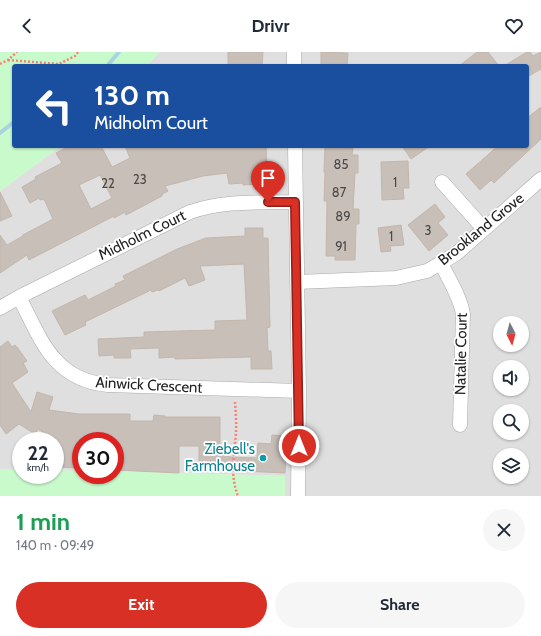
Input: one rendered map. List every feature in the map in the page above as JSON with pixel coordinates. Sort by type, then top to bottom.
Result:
[{"type":"street","points":[[294,52],[294,64]]},
{"type":"street","points":[[295,148],[299,391],[298,496]]},
{"type":"street","name":"Brookland Grove","points":[[297,282],[396,278],[427,270],[441,263],[457,252],[541,179]]},
{"type":"street","points":[[442,182],[484,229]]},
{"type":"street","name":"Midholm Court","points":[[0,308],[19,297],[190,212],[207,206],[223,203],[295,202]]},
{"type":"street","name":"Natalie Court","points":[[441,263],[462,305],[460,425]]},
{"type":"street","name":"Ainwick Crescent","points":[[19,297],[50,354],[60,366],[71,375],[85,381],[108,385],[299,391]]},
{"type":"path","points":[[0,64],[8,60],[17,52]]},
{"type":"path","points":[[8,60],[59,64],[75,56],[78,52]]},
{"type":"path","points":[[235,402],[236,423],[233,477],[238,496]]},
{"type":"shaded area","points":[[159,52],[541,52],[541,496],[285,496],[285,476],[124,471],[124,432],[72,432],[72,471],[64,470],[64,432],[12,432],[12,469],[0,469],[0,191],[58,148],[529,148],[529,64],[149,64]]},
{"type":"green space","points":[[0,52],[159,52],[149,64],[12,64],[12,148],[58,148],[0,191]]},
{"type":"green space","points":[[0,469],[12,469],[12,484],[64,484],[64,470],[72,471],[72,484],[124,484],[124,471],[285,476],[285,496],[0,496]]},
{"type":"building","points":[[228,52],[263,52],[262,64],[228,64]]},
{"type":"building","points":[[321,52],[348,53],[347,64],[321,64]]},
{"type":"building","points":[[477,52],[488,52],[497,64],[462,64]]},
{"type":"building","points":[[527,52],[530,52],[533,56],[541,52],[541,69],[529,76],[529,64],[507,64]]},
{"type":"building","points":[[541,107],[541,139],[494,183],[491,180],[480,190],[466,174],[496,148],[529,148],[529,116]]},
{"type":"building","points":[[65,148],[102,148],[112,167],[130,158],[126,148],[266,148],[267,170],[263,171],[263,177],[258,177],[258,184],[229,184],[227,173],[203,176],[165,186],[168,191],[162,194],[162,196],[126,215],[125,212],[114,218],[114,216],[29,260],[27,255],[0,273],[0,235],[7,245],[53,219],[44,199],[40,200],[39,198],[30,203],[22,187],[36,179],[35,177],[62,163],[56,153]],"holes":[[[100,175],[112,198],[91,209],[79,185]]]},
{"type":"building","points":[[325,148],[353,148],[352,155],[358,155],[358,173],[355,173],[353,209],[359,209],[359,224],[356,224],[355,260],[335,260],[335,256],[326,256],[327,201],[324,201]]},
{"type":"building","points":[[403,148],[427,148],[411,159]]},
{"type":"building","points":[[408,161],[409,188],[403,188],[404,199],[382,200],[381,162]]},
{"type":"building","points":[[0,192],[12,216],[0,221]]},
{"type":"building","points":[[435,204],[445,217],[438,223],[448,235],[429,251],[408,225]]},
{"type":"building","points":[[401,225],[404,245],[390,246],[391,251],[381,252],[378,228]]},
{"type":"building","points":[[245,228],[263,228],[263,238],[268,238],[270,327],[267,328],[268,351],[271,351],[272,369],[251,369],[251,357],[159,358],[159,348],[130,349],[131,358],[114,358],[114,355],[99,356],[98,339],[144,337],[144,332],[215,330],[215,321],[247,320],[244,264],[200,266],[205,280],[189,286],[185,278],[159,291],[152,292],[151,290],[85,322],[86,325],[65,335],[52,311],[85,295],[88,300],[116,286],[115,284],[125,280],[123,276],[177,249],[206,238],[245,236]]},
{"type":"building","points":[[8,341],[12,347],[15,345],[17,347],[27,361],[23,363],[28,372],[12,383],[31,412],[37,392],[53,397],[49,410],[79,414],[130,414],[130,421],[153,421],[154,415],[165,417],[220,417],[220,453],[229,453],[229,457],[257,458],[258,443],[271,444],[272,435],[287,436],[285,473],[222,470],[206,471],[207,462],[199,462],[199,446],[179,446],[179,473],[124,470],[124,432],[72,432],[72,468],[64,467],[64,432],[43,432],[38,429],[36,432],[32,432],[19,424],[6,434],[0,425],[0,347]]},
{"type":"waterway","points":[[109,64],[119,52]]},
{"type":"waterway","points":[[0,133],[12,124]]},
{"type":"place","name":"Ziebell's Farmhouse","points":[[263,458]]},
{"type":"route","points":[[268,202],[295,202],[297,249],[299,446]]}]
